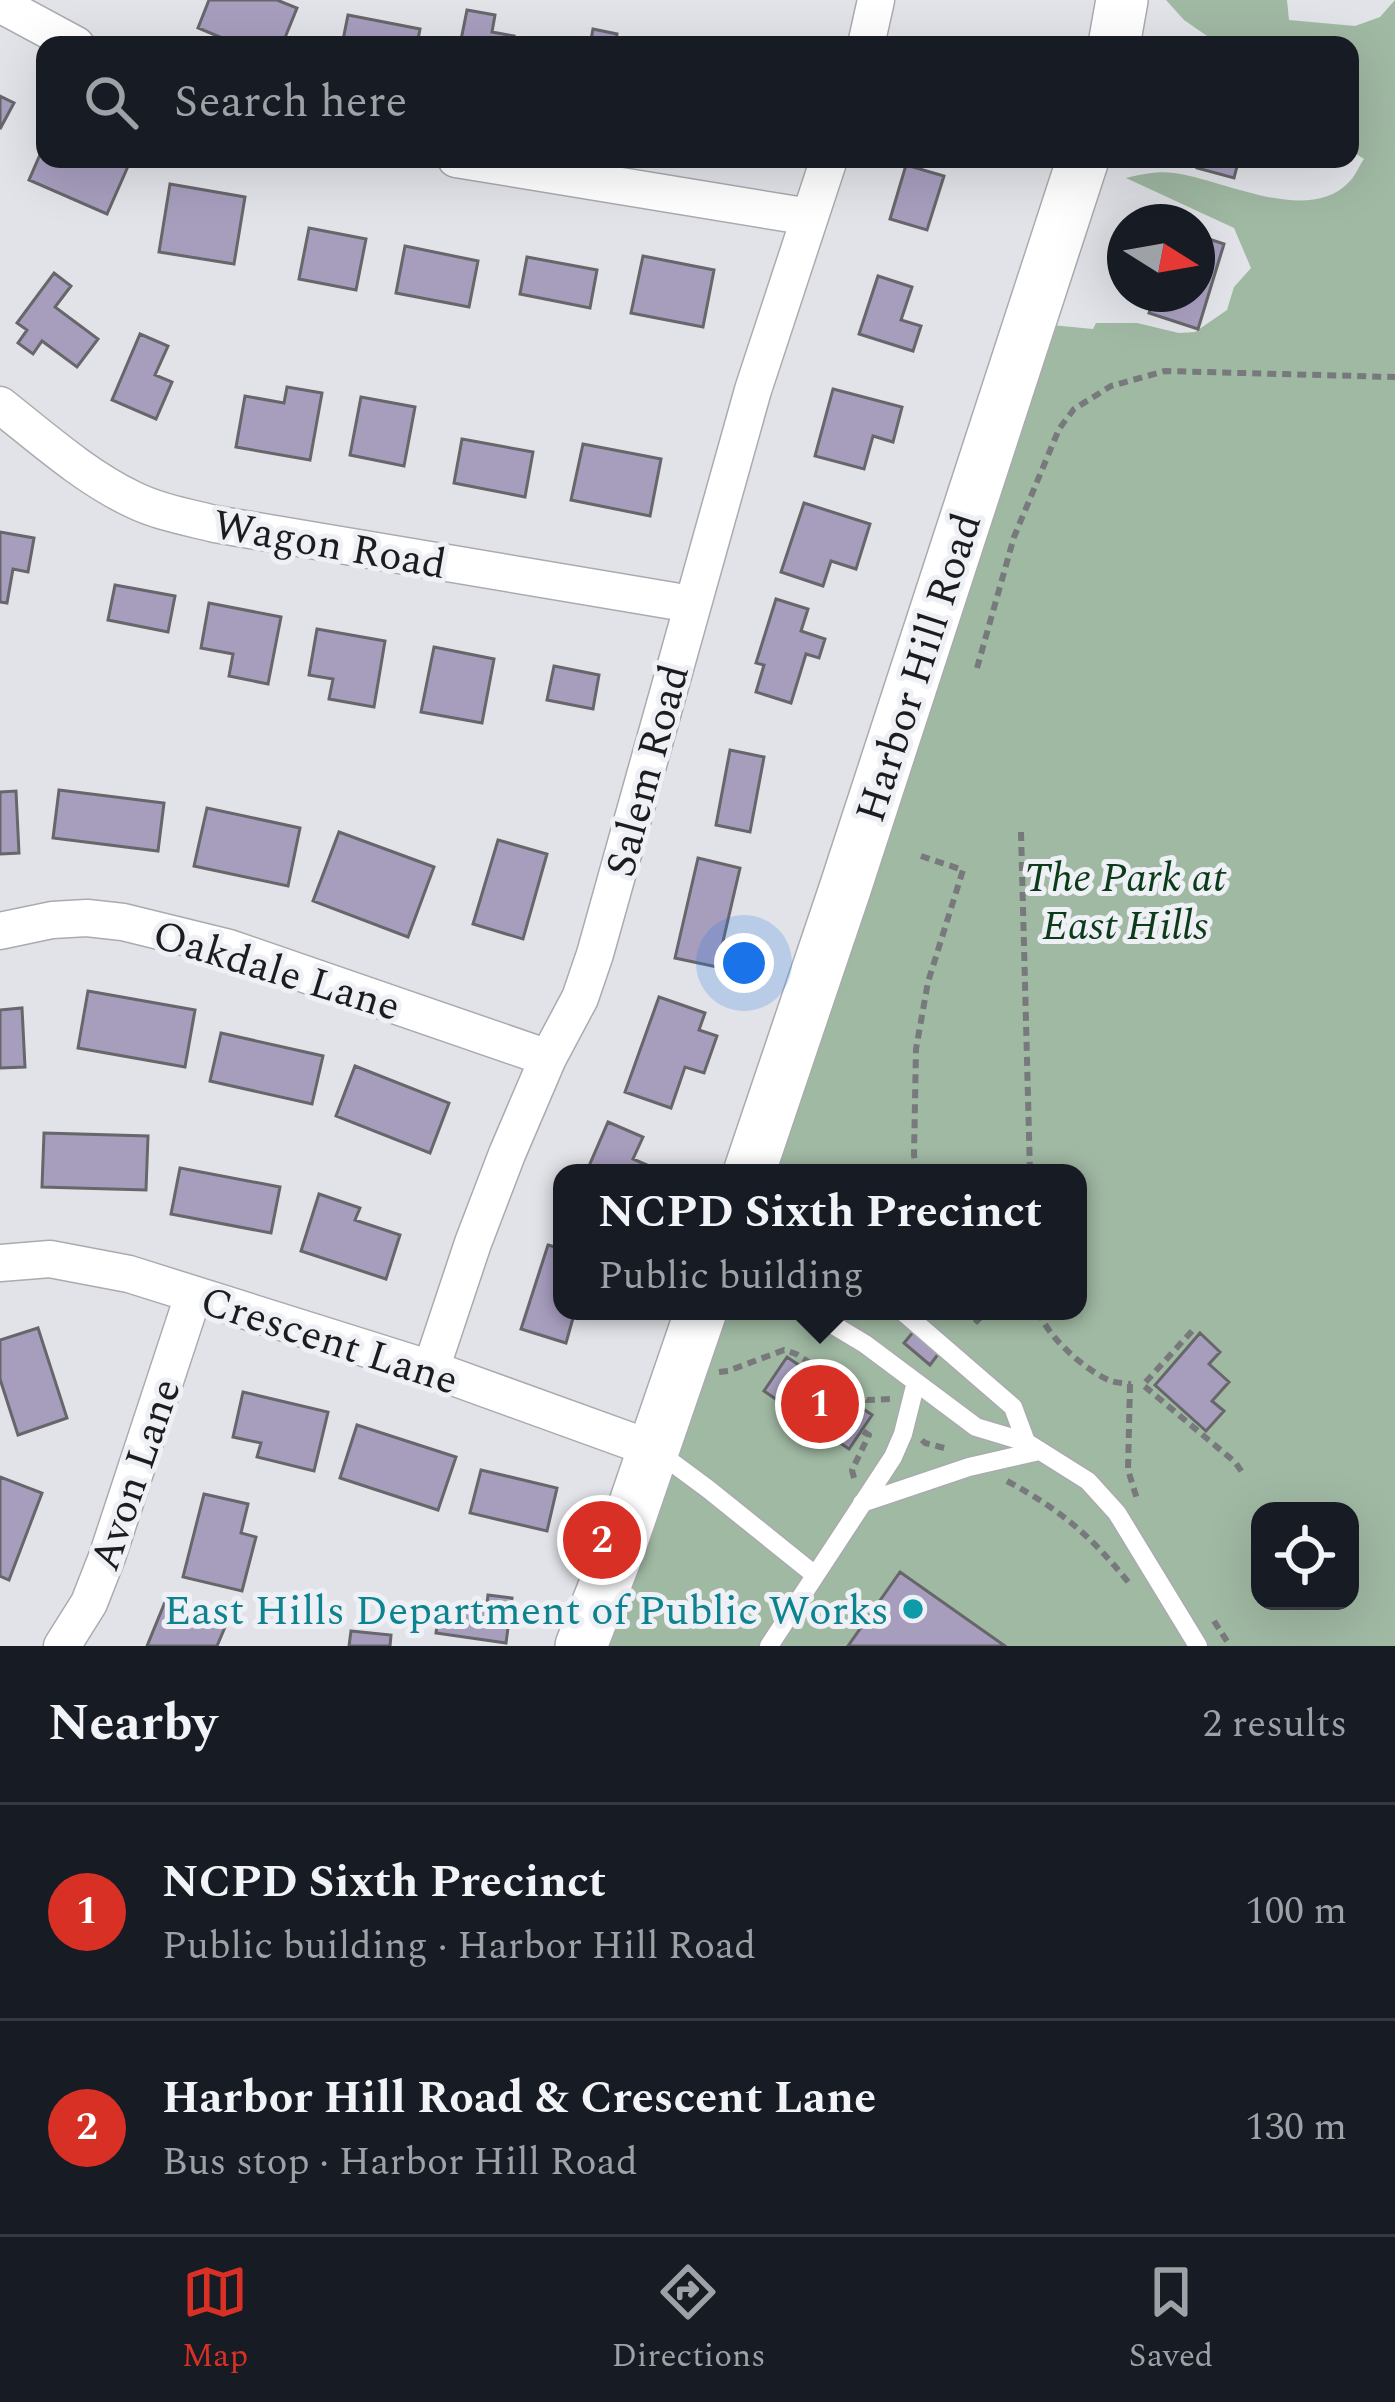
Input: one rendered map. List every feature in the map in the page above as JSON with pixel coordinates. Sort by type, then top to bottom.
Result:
[{"type":"street","points":[[868,36],[876,0]]},
{"type":"street","points":[[1116,36],[1122,0]]},
{"type":"street","points":[[0,4],[59,36]]},
{"type":"street","points":[[511,168],[810,217]]},
{"type":"street","name":"Salem Road","points":[[430,1370],[490,1197],[548,1058],[580,998],[595,954],[753,389],[826,168]]},
{"type":"street","name":"Harbor Hill Road","points":[[753,1164],[1080,168]]},
{"type":"street","name":"Wagon Road","points":[[0,405],[110,487],[171,513],[691,604]]},
{"type":"street","name":"Oakdale Lane","points":[[0,931],[52,920],[123,922],[229,948],[548,1058]]},
{"type":"street","name":"Crescent Lane","points":[[0,1263],[50,1259],[129,1274],[430,1370],[655,1450]]},
{"type":"street","name":"Avon Lane","points":[[62,1646],[89,1603],[107,1557],[193,1296]]},
{"type":"street","points":[[581,1646],[698,1320]]},
{"type":"lane","points":[[825,1320],[865,1344],[914,1389],[976,1427],[1033,1446],[1088,1481],[1117,1513],[1198,1646]]},
{"type":"lane","points":[[912,1320],[1013,1407],[1033,1446]]},
{"type":"lane","points":[[769,1646],[893,1457],[914,1389]]},
{"type":"lane","points":[[862,1503],[1033,1446]]},
{"type":"lane","points":[[655,1450],[815,1576]]},
{"type":"path","points":[[976,668],[1014,537],[1060,429],[1074,410],[1111,386],[1165,371],[1395,377]]},
{"type":"path","points":[[1021,832],[1030,1164]]},
{"type":"path","points":[[916,1164],[916,1049],[928,982],[963,870],[918,855]]},
{"type":"path","points":[[975,1323],[978,1320]]},
{"type":"path","points":[[1043,1320],[1074,1356],[1110,1381],[1143,1385],[1244,1474]]},
{"type":"path","points":[[1143,1385],[1192,1331]]},
{"type":"path","points":[[723,1372],[784,1350],[867,1400],[879,1402],[914,1389]]},
{"type":"path","points":[[1130,1384],[1128,1470],[1145,1513]]},
{"type":"path","points":[[906,1421],[925,1443],[972,1456],[1073,1521],[1140,1597]]},
{"type":"path","points":[[1204,1607],[1230,1646]]},
{"type":"green space","name":"The Park at East Hills","points":[[1166,0],[1287,0],[1289,20],[1355,26],[1380,17],[1395,0],[1395,1646],[583,1646],[698,1320],[1087,1320],[1087,1164],[751,1164],[1031,323],[1093,329],[1096,323],[1137,323],[1195,332],[1227,310],[1234,287],[1251,268],[1234,228],[1215,219],[1215,204],[1182,204],[1126,178],[1174,173],[1288,200],[1331,195],[1348,183],[1364,159],[1359,156],[1359,36],[1207,36]]},
{"type":"building","points":[[209,0],[277,0],[297,8],[286,36],[217,36],[198,28]]},
{"type":"building","points":[[467,10],[495,15],[492,32],[514,36],[462,36]]},
{"type":"building","points":[[348,15],[420,29],[419,36],[344,36]]},
{"type":"building","points":[[593,29],[617,34],[617,36],[592,36]]},
{"type":"building","points":[[0,96],[14,103],[0,129]]},
{"type":"building","points":[[36,164],[36,168],[127,168],[107,214],[29,180]]},
{"type":"building","points":[[905,168],[944,176],[927,230],[890,219]]},
{"type":"building","points":[[1197,168],[1237,168],[1234,178]]},
{"type":"building","points":[[170,184],[245,197],[234,264],[159,252]]},
{"type":"building","points":[[309,228],[366,239],[356,290],[299,279]]},
{"type":"building","points":[[1215,241],[1224,244],[1215,273]]},
{"type":"building","points":[[405,246],[478,261],[469,307],[396,293]]},
{"type":"building","points":[[643,256],[714,270],[703,327],[631,313]]},
{"type":"building","points":[[527,257],[597,270],[590,308],[520,294]]},
{"type":"building","points":[[54,273],[71,286],[55,307],[98,339],[77,367],[42,341],[33,354],[18,343],[27,330],[17,323]]},
{"type":"building","points":[[878,276],[912,287],[901,320],[921,326],[913,351],[859,334]]},
{"type":"building","points":[[1149,312],[1203,312],[1198,329]]},
{"type":"building","points":[[140,334],[168,346],[155,375],[172,382],[156,419],[112,400]]},
{"type":"building","points":[[287,387],[322,393],[310,460],[236,447],[245,396],[284,403]]},
{"type":"building","points":[[833,389],[902,407],[893,442],[873,436],[864,469],[815,456]]},
{"type":"building","points":[[361,397],[415,407],[404,466],[350,455]]},
{"type":"building","points":[[462,439],[533,452],[525,497],[454,483]]},
{"type":"building","points":[[583,444],[661,459],[650,516],[571,500]]},
{"type":"building","points":[[804,503],[870,524],[856,569],[831,561],[823,586],[781,572]]},
{"type":"building","points":[[0,532],[34,538],[28,572],[13,569],[7,603],[0,602]]},
{"type":"building","points":[[115,585],[175,596],[168,632],[108,620]]},
{"type":"building","points":[[776,599],[808,609],[801,631],[825,639],[819,658],[806,654],[791,703],[756,692],[764,665],[756,663]]},
{"type":"building","points":[[209,603],[281,617],[268,684],[229,676],[233,654],[201,648]]},
{"type":"building","points":[[317,629],[385,641],[374,707],[329,699],[333,679],[309,675]]},
{"type":"building","points":[[434,647],[494,659],[482,723],[421,712]]},
{"type":"building","points":[[554,666],[599,675],[593,709],[547,700]]},
{"type":"building","points":[[730,750],[764,757],[750,832],[716,825]]},
{"type":"building","points":[[59,790],[164,803],[158,851],[53,838]]},
{"type":"building","points":[[16,791],[19,853],[0,854],[0,792]]},
{"type":"building","points":[[207,808],[300,828],[288,886],[194,866]]},
{"type":"building","points":[[339,832],[434,867],[408,937],[313,901]]},
{"type":"building","points":[[498,840],[547,854],[523,939],[473,924]]},
{"type":"building","points":[[698,858],[740,868],[717,967],[675,958]]},
{"type":"building","points":[[88,991],[195,1010],[185,1067],[78,1048]]},
{"type":"building","points":[[659,997],[705,1013],[699,1030],[717,1036],[704,1073],[685,1067],[671,1108],[625,1092]]},
{"type":"building","points":[[22,1008],[25,1067],[0,1068],[0,1010]]},
{"type":"building","points":[[221,1033],[323,1056],[312,1104],[210,1081]]},
{"type":"building","points":[[355,1066],[449,1103],[430,1153],[336,1116]]},
{"type":"building","points":[[608,1122],[643,1137],[633,1159],[645,1164],[590,1164]]},
{"type":"building","points":[[44,1133],[148,1136],[146,1190],[42,1187]]},
{"type":"building","points":[[180,1168],[280,1187],[271,1233],[171,1214]]},
{"type":"building","points":[[319,1194],[360,1208],[355,1220],[400,1235],[386,1279],[301,1251]]},
{"type":"building","points":[[548,1245],[553,1246],[553,1320],[572,1320],[566,1343],[521,1329]]},
{"type":"building","points":[[38,1328],[67,1418],[18,1435],[0,1379],[0,1340]]},
{"type":"building","points":[[914,1331],[939,1353],[930,1365],[904,1343]]},
{"type":"building","points":[[1200,1333],[1220,1352],[1209,1364],[1229,1382],[1212,1401],[1224,1411],[1206,1431],[1155,1385]]},
{"type":"building","points":[[787,1357],[872,1415],[849,1449],[764,1391]]},
{"type":"building","points":[[243,1392],[328,1412],[314,1471],[257,1457],[261,1443],[233,1437]]},
{"type":"building","points":[[357,1425],[456,1457],[438,1510],[340,1478]]},
{"type":"building","points":[[481,1470],[557,1488],[547,1531],[470,1513]]},
{"type":"building","points":[[0,1477],[42,1493],[9,1580],[0,1576]]},
{"type":"building","points":[[204,1494],[248,1504],[241,1533],[256,1537],[242,1591],[183,1577]]},
{"type":"building","name":"East Hills Department of Public Works","points":[[900,1572],[1005,1646],[848,1646]]},
{"type":"building","points":[[488,1595],[512,1598],[506,1643],[436,1633],[440,1604],[486,1611]]},
{"type":"building","points":[[165,1602],[225,1627],[217,1646],[147,1646]]},
{"type":"building","points":[[351,1631],[391,1635],[390,1646],[349,1646]]},
{"type":"place","name":"NCPD Sixth Precinct","points":[[820,1404]]},
{"type":"place","name":"Harbor Hill Road & Crescent Lane","points":[[602,1540]]},
{"type":"place","name":"East Hills Department of Public Works","points":[[913,1609]]}]
